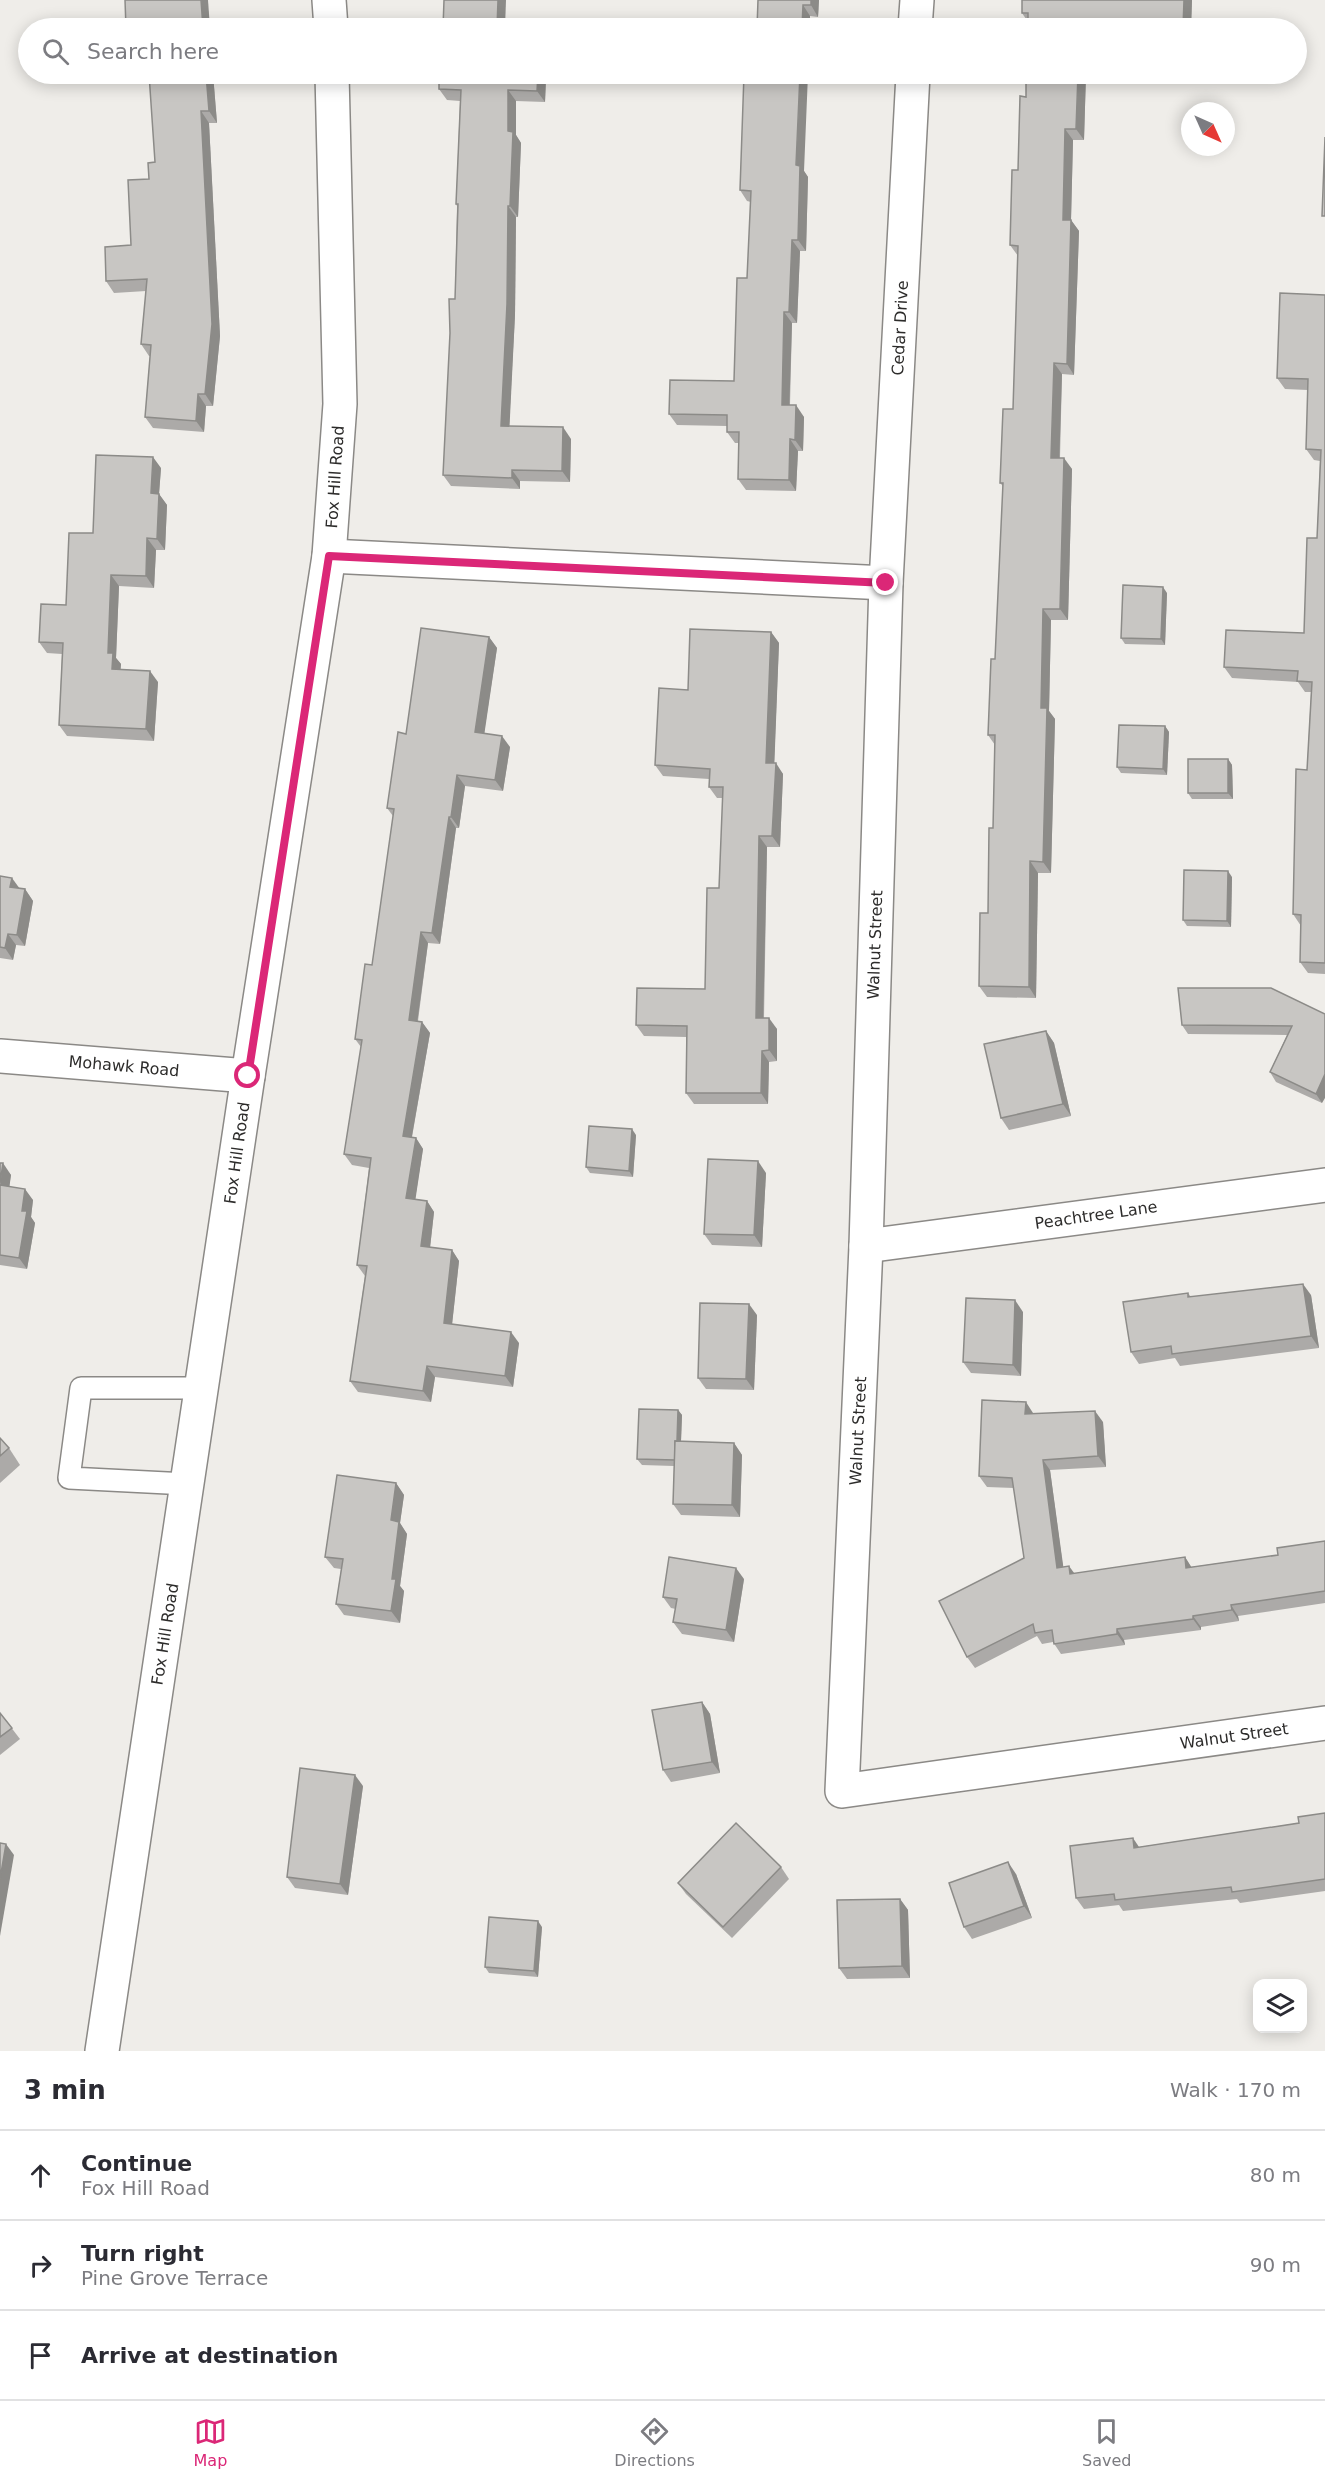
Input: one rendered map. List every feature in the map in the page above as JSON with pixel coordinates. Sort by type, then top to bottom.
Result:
[{"type":"street","points":[[330,0],[331,18]]},
{"type":"street","points":[[916,18],[917,0]]},
{"type":"street","name":"Fox Hill Road","points":[[102,2051],[248,1076],[329,556],[340,404],[332,84]]},
{"type":"street","name":"Cedar Drive","points":[[886,583],[912,84]]},
{"type":"street","points":[[329,556],[886,583]]},
{"type":"street","name":"Walnut Street","points":[[886,583],[866,1246],[842,1791],[1325,1723]]},
{"type":"street","name":"Mohawk Road","points":[[0,1056],[248,1076]]},
{"type":"street","name":"Peachtree Lane","points":[[866,1246],[1325,1185]]},
{"type":"lane","points":[[187,1484],[69,1478],[81,1388],[202,1388]]},
{"type":"building","points":[[125,0],[201,0],[202,18],[126,18]]},
{"type":"building","points":[[444,0],[498,0],[497,18],[443,18]]},
{"type":"building","points":[[758,0],[811,0],[811,5],[803,5],[802,18],[757,18]]},
{"type":"building","points":[[1022,0],[1184,0],[1183,18],[1028,18],[1028,13],[1022,13]]},
{"type":"building","points":[[150,84],[207,84],[209,111],[201,111],[212,324],[205,394],[198,394],[196,421],[145,417],[151,345],[141,344],[147,279],[106,281],[105,247],[131,245],[128,180],[149,179],[148,163],[155,162]]},
{"type":"building","points":[[439,84],[537,84],[537,91],[508,90],[508,131],[513,132],[510,206],[508,206],[507,304],[501,426],[563,427],[562,471],[512,470],[512,478],[443,475],[450,333],[449,299],[455,299],[461,90],[439,89]]},
{"type":"building","points":[[744,84],[800,84],[796,165],[800,166],[798,240],[792,240],[789,312],[784,312],[782,405],[796,405],[795,440],[790,439],[789,480],[738,479],[739,432],[727,432],[727,415],[669,414],[670,380],[734,381],[737,278],[747,278],[751,191],[740,190]]},
{"type":"building","points":[[1026,84],[1078,84],[1076,129],[1065,129],[1063,220],[1071,220],[1067,364],[1054,363],[1051,458],[1064,458],[1060,609],[1043,609],[1041,708],[1047,708],[1043,862],[1030,861],[1029,987],[979,986],[980,913],[988,913],[989,828],[993,828],[995,735],[988,735],[991,659],[995,659],[1003,483],[1000,483],[1003,409],[1013,409],[1018,246],[1010,245],[1012,170],[1018,170],[1020,96],[1026,97]]},
{"type":"building","points":[[1325,137],[1325,216],[1322,216]]},
{"type":"building","points":[[1280,293],[1325,295],[1325,963],[1300,962],[1301,915],[1293,914],[1296,769],[1307,770],[1312,682],[1297,681],[1298,671],[1224,667],[1226,630],[1304,633],[1307,538],[1317,538],[1321,450],[1306,449],[1308,379],[1277,378]]},
{"type":"building","points":[[96,455],[153,457],[151,493],[159,494],[157,539],[147,538],[146,576],[111,575],[108,653],[113,653],[112,669],[150,671],[146,729],[59,725],[63,643],[39,642],[41,604],[66,605],[69,533],[93,533]]},
{"type":"building","points":[[1123,585],[1163,587],[1161,639],[1121,638]]},
{"type":"building","points":[[421,628],[489,637],[475,732],[502,736],[495,780],[457,775],[432,933],[421,932],[409,1020],[422,1022],[403,1136],[416,1138],[406,1198],[427,1201],[421,1246],[452,1250],[444,1323],[511,1332],[505,1376],[427,1366],[423,1391],[350,1381],[367,1266],[357,1265],[371,1158],[344,1154],[362,1040],[355,1039],[365,964],[372,965],[394,809],[387,808],[398,732],[406,734]]},
{"type":"building","points":[[690,629],[771,632],[766,763],[776,763],[772,836],[759,836],[756,1018],[769,1018],[769,1050],[762,1051],[761,1093],[686,1093],[687,1026],[636,1025],[637,988],[705,989],[707,888],[719,888],[723,787],[709,787],[710,769],[655,765],[659,688],[688,690]]},
{"type":"building","points":[[1119,725],[1165,726],[1163,769],[1117,767]]},
{"type":"building","points":[[1188,759],[1228,759],[1228,793],[1188,793]]},
{"type":"building","points":[[1184,870],[1228,871],[1227,921],[1183,920]]},
{"type":"building","points":[[0,876],[12,878],[10,887],[25,889],[17,935],[8,934],[5,948],[0,947]]},
{"type":"building","points":[[1178,988],[1271,988],[1325,1014],[1325,1074],[1316,1094],[1270,1072],[1292,1026],[1182,1025]]},
{"type":"building","points":[[1046,1031],[1063,1104],[1001,1118],[984,1044]]},
{"type":"building","points":[[589,1126],[632,1129],[629,1171],[586,1167]]},
{"type":"building","points":[[708,1159],[758,1161],[754,1235],[704,1234]]},
{"type":"building","points":[[0,1163],[3,1163],[0,1183]]},
{"type":"building","points":[[0,1185],[25,1189],[22,1211],[27,1211],[19,1258],[0,1255]]},
{"type":"building","points":[[1303,1284],[1311,1336],[1172,1354],[1171,1346],[1131,1352],[1123,1302],[1188,1293],[1188,1297]]},
{"type":"building","points":[[966,1298],[1015,1300],[1013,1365],[963,1362]]},
{"type":"building","points":[[700,1303],[749,1304],[746,1379],[698,1378]]},
{"type":"building","points":[[982,1400],[1026,1402],[1025,1414],[1095,1411],[1098,1456],[1043,1460],[1057,1568],[1069,1566],[1070,1574],[1185,1557],[1186,1568],[1278,1555],[1277,1548],[1325,1541],[1325,1591],[1231,1605],[1232,1610],[1193,1616],[1193,1619],[1117,1629],[1117,1634],[1054,1644],[1052,1630],[1035,1633],[1033,1624],[967,1657],[939,1601],[1024,1558],[1012,1478],[979,1476]]},
{"type":"building","points":[[639,1409],[678,1410],[675,1460],[637,1459]]},
{"type":"building","points":[[0,1438],[9,1448],[0,1456]]},
{"type":"building","points":[[675,1441],[734,1443],[732,1505],[673,1504]]},
{"type":"building","points":[[337,1475],[396,1483],[391,1520],[399,1522],[392,1579],[396,1579],[391,1611],[336,1604],[343,1559],[325,1557]]},
{"type":"building","points":[[669,1557],[736,1568],[726,1630],[673,1622],[677,1599],[663,1597]]},
{"type":"building","points":[[702,1702],[712,1762],[663,1770],[652,1710]]},
{"type":"building","points":[[0,1713],[12,1728],[0,1737]]},
{"type":"building","points":[[300,1768],[355,1775],[340,1884],[287,1877]]},
{"type":"building","points":[[1325,1813],[1325,1879],[1232,1892],[1231,1887],[1115,1900],[1114,1894],[1076,1898],[1070,1846],[1133,1838],[1134,1848],[1299,1823],[1298,1817]]},
{"type":"building","points":[[736,1823],[781,1867],[723,1927],[678,1883]]},
{"type":"building","points":[[0,1843],[6,1844],[0,1879]]},
{"type":"building","points":[[1008,1862],[1024,1906],[964,1927],[949,1883]]},
{"type":"building","points":[[900,1899],[902,1966],[839,1968],[837,1900]]},
{"type":"building","points":[[489,1917],[538,1921],[534,1971],[485,1967]]},
{"type":"route","points":[[248,1076],[329,556],[886,583]]}]
